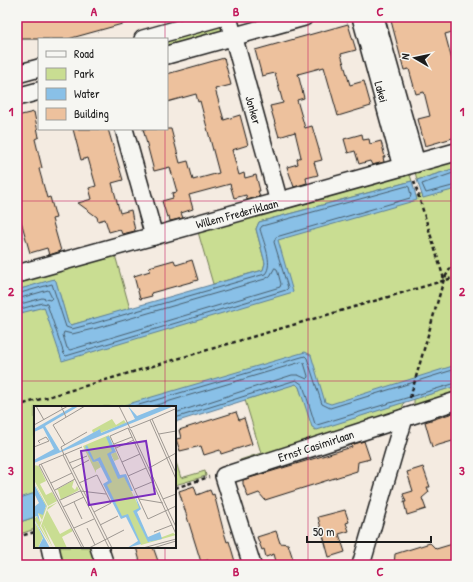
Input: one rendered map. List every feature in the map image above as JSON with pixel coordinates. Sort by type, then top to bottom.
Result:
[{"type":"street","points":[[147,38],[221,17]]},
{"type":"street","name":"Jonker","points":[[228,17],[279,202]]},
{"type":"street","points":[[168,55],[304,17]]},
{"type":"street","name":"Lakei","points":[[361,17],[410,169]]},
{"type":"street","name":"Lakei","points":[[375,17],[410,169]]},
{"type":"street","points":[[17,74],[38,68]]},
{"type":"street","points":[[17,96],[38,90]]},
{"type":"street","points":[[124,130],[154,236]]},
{"type":"street","name":"Willem Frederiklaan","points":[[18,271],[410,169],[456,152]]},
{"type":"street","name":"Ernst Casimirlaan","points":[[224,476],[406,411],[456,401]]},
{"type":"street","points":[[361,565],[406,411]]},
{"type":"street","points":[[224,476],[252,565]]},
{"type":"street","points":[[50,548],[54,565]]},
{"type":"street","points":[[99,548],[105,565]]},
{"type":"path","points":[[410,169],[444,279]]},
{"type":"path","points":[[406,411],[444,279],[456,259]]},
{"type":"path","points":[[17,406],[444,279],[456,278]]},
{"type":"path","points":[[176,488],[212,476],[224,476]]},
{"type":"path","points":[[17,538],[34,532]]},
{"type":"green space","points":[[222,25],[225,31],[168,52],[168,39]]},
{"type":"green space","points":[[456,156],[456,168],[417,180],[414,168]]},
{"type":"green space","points":[[408,169],[412,181],[259,222],[256,229],[265,263],[263,270],[213,284],[198,232]]},
{"type":"green space","points":[[456,185],[456,377],[327,418],[312,365],[175,406],[34,406],[34,506],[17,511],[17,310],[53,301],[69,350],[287,290],[273,236]]},
{"type":"green space","points":[[115,255],[130,309],[71,325],[68,323],[55,280],[17,290],[17,277]]},
{"type":"green space","points":[[298,384],[315,430],[404,402],[401,414],[241,465],[240,460],[261,453],[245,400]]},
{"type":"green space","points":[[456,386],[456,397],[414,410],[414,399]]},
{"type":"green space","points":[[176,462],[181,478],[205,471],[206,476],[176,485]]},
{"type":"green space","points":[[34,517],[34,529],[17,535],[17,523]]},
{"type":"green space","points":[[58,548],[93,548],[99,565],[62,565]]},
{"type":"water","points":[[456,168],[456,189],[423,198],[417,180]]},
{"type":"water","points":[[412,181],[417,200],[278,240],[293,292],[62,361],[44,307],[17,314],[17,290],[54,279],[56,281],[68,323],[71,325],[263,270],[265,263],[256,229],[259,222]]},
{"type":"water","points":[[305,352],[311,355],[325,402],[331,404],[456,365],[456,386],[317,430],[312,427],[299,387],[296,384],[176,422],[176,406],[121,406]]},
{"type":"water","points":[[34,493],[34,517],[17,523],[17,499]]},
{"type":"building","points":[[26,17],[133,17],[133,21],[72,38],[17,39],[17,19]]},
{"type":"building","points":[[390,17],[456,17],[456,31],[445,34],[456,75],[456,137],[425,146],[418,119],[430,116],[424,92],[416,94],[409,69],[404,70]]},
{"type":"building","points":[[348,24],[356,50],[341,54],[350,85],[364,81],[371,106],[338,116],[324,67],[298,74],[304,98],[297,100],[305,128],[312,126],[322,160],[314,162],[318,175],[306,178],[307,183],[294,187],[287,167],[298,164],[297,159],[301,157],[295,132],[279,137],[270,106],[283,103],[275,73],[262,76],[255,50]]},
{"type":"building","points":[[224,58],[231,85],[215,89],[224,120],[240,115],[248,145],[232,150],[239,175],[244,173],[245,178],[256,175],[260,196],[247,200],[246,195],[234,198],[230,184],[189,195],[193,209],[181,213],[183,218],[170,221],[169,216],[167,217],[162,201],[173,198],[172,193],[177,192],[170,167],[154,171],[143,130],[171,129],[180,163],[188,161],[193,180],[219,173],[200,101],[198,102],[196,94],[168,102],[168,74]]},
{"type":"building","points":[[34,112],[39,137],[35,139],[42,168],[39,169],[47,198],[50,197],[56,218],[52,219],[61,251],[49,255],[47,248],[30,253],[17,207],[17,116]]},
{"type":"building","points":[[73,130],[108,130],[123,180],[112,183],[120,213],[131,210],[135,231],[122,234],[120,229],[109,232],[105,219],[98,221],[97,217],[78,203],[92,199],[89,188],[96,186],[88,158],[81,160]]},
{"type":"building","points":[[362,134],[363,140],[369,139],[370,144],[381,141],[385,157],[383,157],[384,162],[372,165],[370,161],[359,164],[355,151],[348,153],[344,139]]},
{"type":"building","points":[[174,260],[176,265],[192,260],[198,280],[151,293],[152,296],[140,299],[134,276],[150,271],[149,267]]},
{"type":"building","points":[[236,412],[239,420],[244,418],[252,444],[221,454],[220,450],[204,455],[201,446],[180,451],[176,439],[181,438],[179,430]]},
{"type":"building","points":[[456,412],[456,440],[432,447],[425,422]]},
{"type":"building","points":[[364,441],[370,459],[358,462],[357,471],[265,500],[259,493],[248,497],[243,480],[352,447],[351,445]]},
{"type":"building","points":[[423,467],[430,487],[427,487],[429,492],[422,498],[426,509],[407,515],[404,502],[406,502],[403,494],[413,491],[407,472]]},
{"type":"building","points":[[194,486],[197,495],[210,490],[212,495],[214,494],[227,542],[229,541],[236,565],[209,565],[208,560],[201,562],[179,491]]},
{"type":"building","points":[[345,510],[349,522],[346,523],[349,531],[339,534],[345,552],[329,557],[318,517]]},
{"type":"building","points":[[276,531],[280,543],[288,544],[295,565],[277,565],[274,554],[266,557],[264,549],[262,550],[257,537]]},
{"type":"building","points":[[430,543],[436,549],[456,543],[456,563],[450,565],[394,565],[395,554]]},
{"type":"building","points":[[136,548],[153,548],[158,561],[154,562],[155,565],[141,565]]}]
